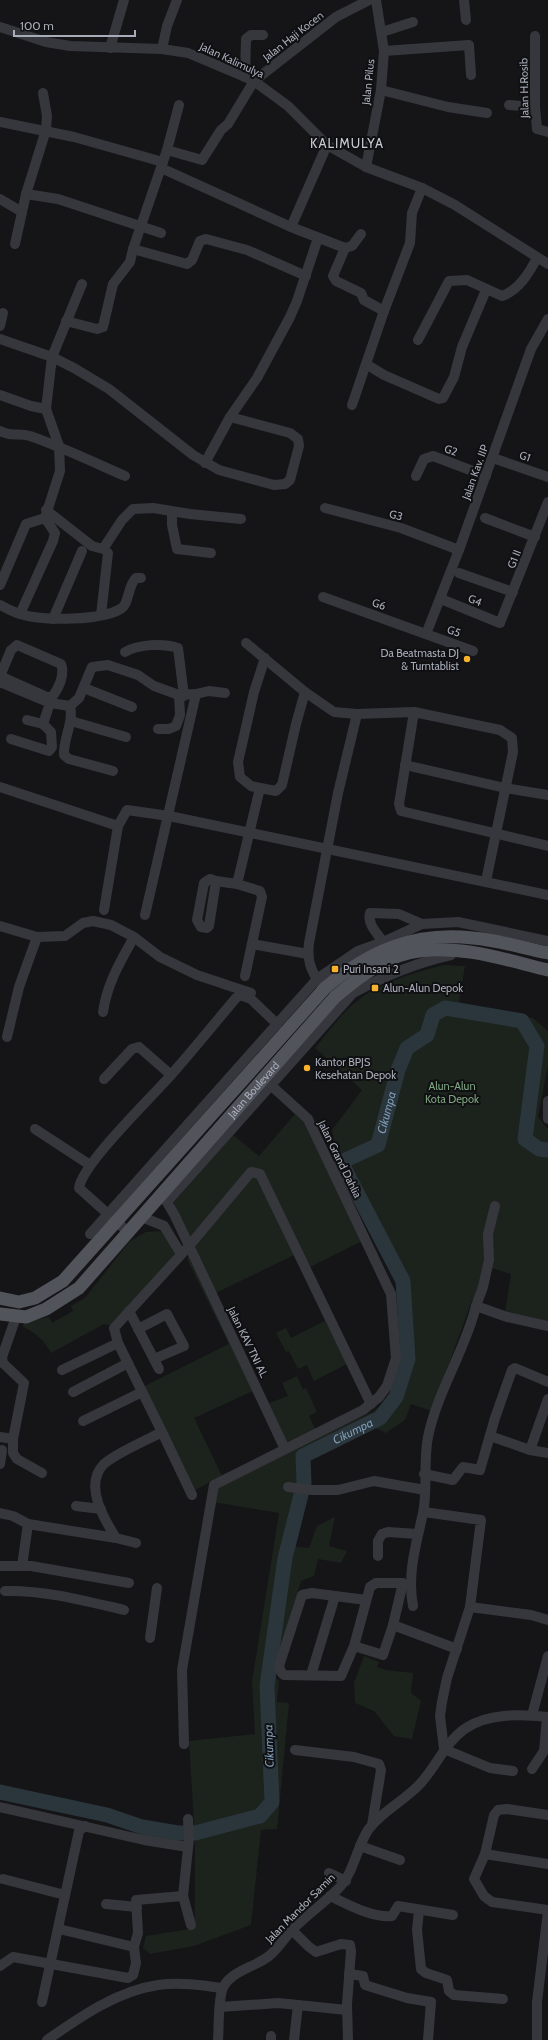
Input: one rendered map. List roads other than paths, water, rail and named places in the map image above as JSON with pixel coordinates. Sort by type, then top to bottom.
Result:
[{"type":"main road","name":"Jalan Boulevard","points":[[0,1298],[19,1302],[35,1298],[63,1281],[113,1218],[283,1024],[357,963],[395,945],[416,939],[454,936],[475,938],[548,953]]},
{"type":"main road","name":"Jalan Boulevard","points":[[0,1314],[26,1317],[46,1309],[79,1288],[142,1216],[164,1198],[267,1081],[325,988],[354,980],[374,968],[418,950],[449,950],[477,953],[548,970]]},
{"type":"street","points":[[110,48],[124,0]]},
{"type":"street","points":[[162,49],[167,26],[177,0]]},
{"type":"street","name":"Jalan Haji Kocen","points":[[249,79],[336,17],[368,0]]},
{"type":"street","name":"Jalan Pilus","points":[[366,167],[382,90],[384,51],[376,0]]},
{"type":"street","points":[[464,0],[466,20]]},
{"type":"street","points":[[382,32],[413,22]]},
{"type":"street","name":"Jalan Kalimulya","points":[[0,27],[46,42],[70,46],[162,49],[188,53],[249,79],[288,106],[327,145],[366,167],[422,188],[455,205],[548,264]]},
{"type":"street","points":[[167,150],[202,160],[221,130],[228,124],[249,79],[246,39],[251,35],[263,34]]},
{"type":"street","name":"Jalan H.Rosib","points":[[535,36],[535,107],[537,129],[548,132]]},
{"type":"street","points":[[384,51],[469,45],[471,75]]},
{"type":"street","points":[[382,90],[448,107],[487,113]]},
{"type":"street","points":[[15,244],[26,194],[46,130],[47,116],[43,93]]},
{"type":"street","points":[[66,321],[97,329],[103,328],[113,284],[130,262],[140,227],[167,150],[179,105]]},
{"type":"street","points":[[509,105],[535,107]]},
{"type":"street","points":[[0,122],[46,130],[162,165],[291,227],[345,248],[352,246],[361,234]]},
{"type":"street","points":[[291,227],[327,145]]},
{"type":"street","points":[[352,405],[384,310],[410,243],[412,213],[422,188]]},
{"type":"street","points":[[26,194],[58,199],[161,233]]},
{"type":"street","points":[[0,199],[22,212]]},
{"type":"street","points":[[205,463],[230,417],[257,378],[290,317],[306,276],[318,238]]},
{"type":"street","points":[[133,249],[187,264],[192,260],[200,241],[206,239],[247,250],[306,276]]},
{"type":"street","points":[[345,248],[334,271],[333,276],[336,281],[360,294],[364,300],[384,310]]},
{"type":"street","points":[[418,340],[449,280],[467,280],[502,296],[507,294],[523,281],[537,258]]},
{"type":"street","points":[[20,614],[53,541],[55,533],[46,514],[60,471],[58,446],[46,409],[52,357],[82,284]]},
{"type":"street","points":[[366,364],[384,375],[439,400],[443,398],[454,377],[462,347],[486,290]]},
{"type":"street","points":[[0,326],[3,313]]},
{"type":"street","name":"Jalan Kav. IIP","points":[[426,634],[441,599],[493,458],[531,349],[548,319]]},
{"type":"street","points":[[0,339],[52,357],[67,364],[109,389],[205,463],[219,470],[274,485],[285,484],[290,480],[299,446],[298,439],[290,433],[230,417]]},
{"type":"street","points":[[0,395],[30,406],[46,409]]},
{"type":"street","points":[[0,431],[9,436],[23,434],[58,446],[125,476]]},
{"type":"street","name":"G2","points":[[416,476],[424,459],[433,456],[486,476]]},
{"type":"street","name":"G1","points":[[493,458],[548,477]]},
{"type":"street","name":"G1 II","points":[[500,623],[514,592],[548,502]]},
{"type":"street","points":[[46,514],[92,546],[103,548],[122,520],[133,509],[153,508],[172,512],[241,519]]},
{"type":"street","name":"G3","points":[[325,508],[402,528],[459,550]]},
{"type":"street","points":[[172,512],[172,525],[177,549],[211,553]]},
{"type":"street","points":[[0,585],[26,524],[46,514]]},
{"type":"street","points":[[485,518],[535,537]]},
{"type":"street","points":[[53,619],[82,551]]},
{"type":"street","points":[[102,615],[108,553]]},
{"type":"street","points":[[459,573],[514,592]]},
{"type":"street","points":[[0,605],[20,614],[53,619],[102,615],[122,608],[125,605],[133,582],[136,578],[141,578]]},
{"type":"street","name":"G6","points":[[323,597],[426,634]]},
{"type":"street","name":"G4","points":[[441,599],[500,623]]},
{"type":"street","name":"G5","points":[[426,634],[473,651]]},
{"type":"street","points":[[246,643],[305,692],[334,712],[357,714],[414,712],[500,730],[512,738],[513,752],[486,881]]},
{"type":"street","points":[[17,645],[58,661],[63,672],[54,695],[50,698],[0,676],[11,650],[17,645]]},
{"type":"street","points":[[125,652],[132,648],[169,645],[178,648],[182,695],[180,716],[176,726],[169,729],[158,729]]},
{"type":"street","points":[[265,658],[254,692],[238,762],[240,777],[251,786],[276,791],[282,786],[305,692]]},
{"type":"street","points":[[70,706],[79,698],[92,667],[108,665],[138,675],[154,686],[182,695],[209,691],[225,694]]},
{"type":"street","points":[[0,682],[50,703],[70,706]]},
{"type":"street","points":[[84,688],[132,707]]},
{"type":"street","points":[[146,915],[196,694]]},
{"type":"street","points":[[44,724],[50,703]]},
{"type":"street","points":[[70,706],[71,721],[63,748],[64,755],[69,759],[113,771]]},
{"type":"street","points":[[414,712],[399,804],[402,812],[548,846]]},
{"type":"street","points":[[357,714],[338,792],[308,954],[312,972],[325,988],[358,951],[383,942],[422,924],[458,922],[548,941]]},
{"type":"street","points":[[11,739],[49,751],[52,747],[50,732],[44,724],[27,720]]},
{"type":"street","points":[[71,721],[126,737]]},
{"type":"street","points":[[405,765],[505,788],[548,795]]},
{"type":"street","points":[[0,787],[118,826]]},
{"type":"street","points":[[236,884],[250,833],[260,788]]},
{"type":"street","points":[[104,910],[118,826],[126,810],[169,816],[327,850],[548,894]]},
{"type":"street","points":[[216,881],[256,889],[262,894],[245,976]]},
{"type":"street","points":[[383,942],[371,924],[369,919],[370,913],[399,914],[422,924]]},
{"type":"street","points":[[0,926],[37,937],[65,936],[83,923],[93,921],[111,925],[134,937],[160,957],[197,975],[242,989],[252,994],[283,1024]]},
{"type":"street","points":[[7,1037],[12,1022],[19,987],[37,937]]},
{"type":"street","points":[[103,1012],[114,971],[134,937]]},
{"type":"street","points":[[252,944],[308,954]]},
{"type":"street","points":[[267,1081],[353,993],[386,976],[420,962],[451,955]]},
{"type":"street","points":[[128,1232],[79,1188],[90,1165],[171,1075],[236,998],[241,995],[251,999],[283,1024]]},
{"type":"street","points":[[104,1079],[132,1049],[138,1047],[171,1075]]},
{"type":"street","name":"Jalan Grand Dahlia","points":[[184,1744],[182,1670],[214,1485],[363,1410],[371,1404],[387,1386],[396,1358],[391,1294],[308,1119],[267,1081]]},
{"type":"street","points":[[548,1101],[548,1119]]},
{"type":"street","points":[[35,1129],[90,1165]]},
{"type":"street","points":[[192,1495],[118,1343],[114,1328],[189,1246],[251,1172],[260,1174],[371,1404]]},
{"type":"street","name":"Jalan KAV TNI AL","points":[[164,1198],[249,1370],[285,1449]]},
{"type":"street","points":[[413,1606],[411,1582],[417,1534],[424,1512],[424,1474],[428,1438],[471,1327],[476,1306],[483,1287],[489,1260],[488,1234],[495,1206]]},
{"type":"street","points":[[142,1216],[164,1226],[181,1254]]},
{"type":"street","points":[[90,1234],[113,1218]]},
{"type":"street","points":[[476,1306],[507,1317],[548,1326]]},
{"type":"street","points":[[129,1311],[159,1369]]},
{"type":"street","points":[[138,1329],[167,1314],[184,1346],[154,1359]]},
{"type":"street","points":[[16,1317],[2,1357],[3,1363],[24,1383],[13,1439],[13,1453],[17,1459],[42,1473]]},
{"type":"street","points":[[62,1370],[118,1343]]},
{"type":"street","points":[[73,1392],[128,1363]]},
{"type":"street","points":[[424,1474],[453,1480],[463,1467],[480,1470],[512,1370],[515,1368],[548,1382]]},
{"type":"street","points":[[83,1421],[142,1392]]},
{"type":"street","points":[[530,1450],[548,1399]]},
{"type":"street","points":[[116,1538],[101,1509],[95,1489],[98,1474],[104,1464],[162,1432]]},
{"type":"street","points":[[490,1436],[530,1450],[548,1453]]},
{"type":"street","points":[[0,1437],[13,1439]]},
{"type":"street","points":[[0,1464],[2,1450]]},
{"type":"street","points":[[292,1488],[338,1490],[374,1482],[425,1490]]},
{"type":"street","points":[[76,1506],[101,1509]]},
{"type":"street","points":[[0,1512],[13,1516],[28,1524],[116,1538],[136,1543]]},
{"type":"street","points":[[424,1512],[481,1520],[470,1607],[447,1678],[440,1716],[444,1749],[490,1768],[513,1771]]},
{"type":"street","points":[[22,1566],[28,1524]]},
{"type":"street","points":[[378,1556],[378,1541],[382,1534],[417,1534]]},
{"type":"street","points":[[0,1566],[22,1566],[129,1583]]},
{"type":"street","points":[[354,1646],[383,1655],[393,1625],[403,1583],[373,1584],[368,1589],[366,1600],[354,1646],[341,1676],[284,1675],[280,1672],[279,1666],[297,1606],[300,1598],[305,1593],[366,1600]]},
{"type":"street","points":[[150,1638],[157,1588]]},
{"type":"street","points":[[5,1591],[25,1591],[88,1601],[124,1610]]},
{"type":"street","points":[[311,1675],[336,1596]]},
{"type":"street","points":[[470,1607],[525,1614],[548,1620]]},
{"type":"street","points":[[393,1625],[457,1649]]},
{"type":"street","points":[[532,1715],[548,1656]]},
{"type":"street","name":"Jalan Mandor Samin","points":[[222,1988],[233,1977],[254,1966],[270,1955],[292,1930],[346,1880],[360,1846],[372,1826],[385,1812],[418,1786],[438,1762],[444,1749],[457,1735],[473,1724],[490,1718],[532,1715],[547,1717]]},
{"type":"street","points":[[532,1768],[544,1751],[547,1717]]},
{"type":"street","points":[[295,1750],[354,1757],[379,1764],[381,1770],[372,1826]]},
{"type":"street","points":[[0,1807],[85,1826],[188,1843]]},
{"type":"street","points":[[537,2040],[537,2002],[548,1911],[498,1904],[489,1900],[474,1879],[485,1854],[494,1815],[498,1810],[507,1809],[548,1815]]},
{"type":"street","points":[[188,1824],[188,1843],[183,1896],[191,1925]]},
{"type":"street","points":[[42,2002],[79,1831],[85,1826]]},
{"type":"street","points":[[360,1846],[400,1860]]},
{"type":"street","points":[[485,1854],[548,1864]]},
{"type":"street","points":[[329,1873],[346,1880]]},
{"type":"street","points":[[3,1879],[66,1895]]},
{"type":"street","points":[[0,1966],[13,1957],[128,1978],[133,1975],[136,1963],[134,1947],[138,1933],[136,1900],[183,1896]]},
{"type":"street","points":[[330,1896],[364,1911],[385,1916],[394,1915],[398,1906],[453,1915]]},
{"type":"street","points":[[106,1904],[136,1907]]},
{"type":"street","points":[[419,1910],[417,1930],[421,1969],[426,1973],[447,1980],[450,1991],[454,1995],[503,1999]]},
{"type":"street","points":[[58,1929],[134,1947]]},
{"type":"street","points":[[292,1930],[316,1952],[341,1944],[350,1945],[352,1951],[347,2010],[348,2040]]},
{"type":"street","points":[[349,1974],[363,1976],[366,1985],[408,1998],[431,2002],[428,2040]]},
{"type":"street","points":[[46,2040],[105,2002],[136,1991],[165,1985],[196,1985],[222,1988],[218,2040]]},
{"type":"street","points":[[220,2006],[278,2003],[347,2010]]},
{"type":"street","points":[[294,2040],[298,2005]]},
{"type":"waterway","name":"Cikumpa","points":[[0,1792],[107,1815],[142,1827],[178,1833],[195,1833],[260,1816],[272,1802],[267,1686],[285,1558],[304,1483],[303,1456],[380,1418],[396,1397],[408,1359],[403,1281],[341,1162],[378,1145],[398,1070],[407,1048],[427,1035],[433,1015],[445,1008],[522,1021],[537,1046],[525,1139],[539,1149],[548,1150]]},
{"type":"place","name":"Da Beatmasta DJ & Turntablist","points":[[467,659]]},
{"type":"place","name":"Puri Insani 2","points":[[335,969]]},
{"type":"place","name":"Alun-Alun Depok","points":[[375,988]]},
{"type":"place","name":"Kantor BPJS Kesehatan Depok","points":[[307,1068]]},
{"type":"district","name":"KALIMULYA","points":[[347,143]]},
{"type":"park label","name":"Alun-Alun Kota Depok","points":[[452,1092]]}]
